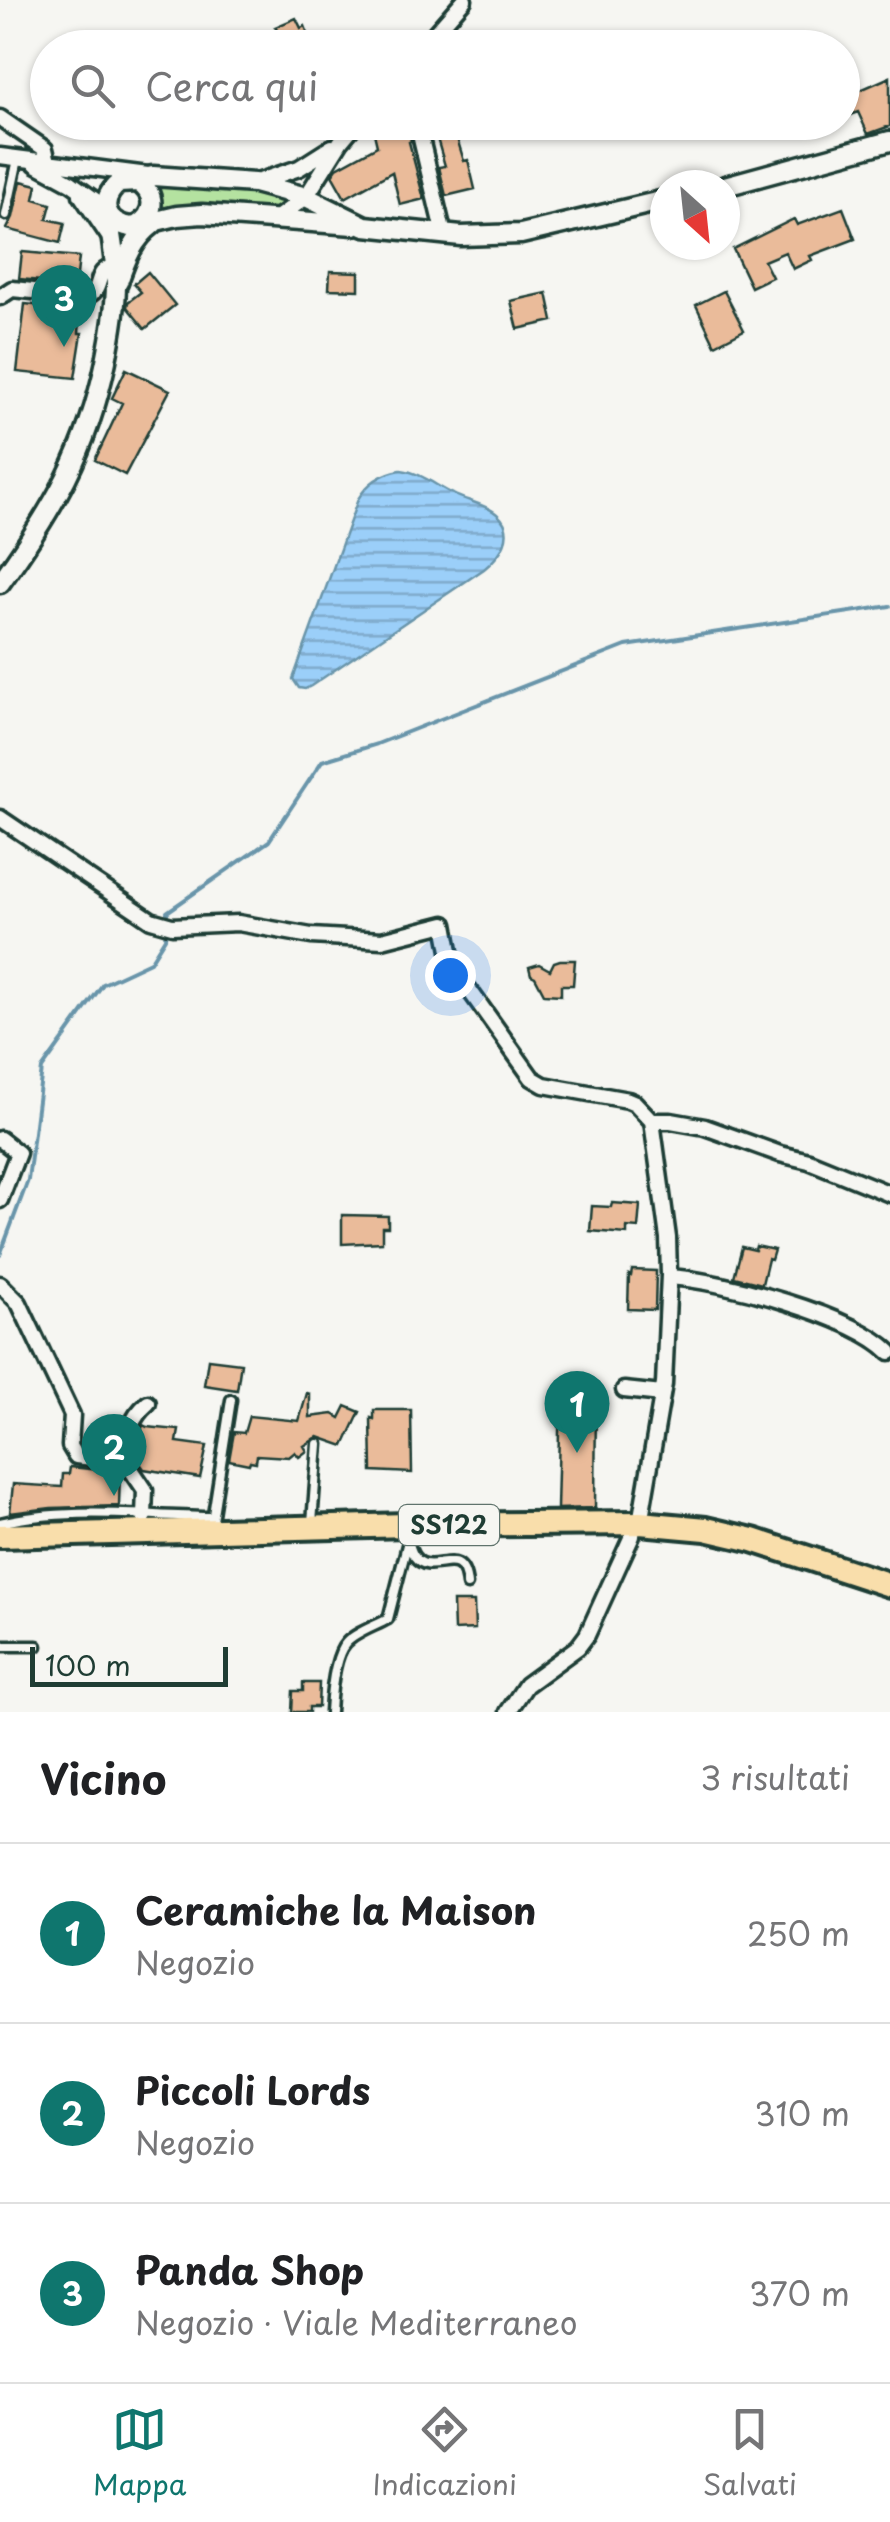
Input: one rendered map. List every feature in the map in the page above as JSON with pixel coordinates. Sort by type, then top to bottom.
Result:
[{"type":"main road","name":"SS122","points":[[0,1536],[212,1523],[407,1533],[637,1523],[706,1529],[754,1540],[890,1585]]},
{"type":"street","points":[[438,30],[464,0]]},
{"type":"street","points":[[0,118],[30,139]]},
{"type":"street","points":[[32,140],[45,149],[50,167],[118,224],[132,227],[202,214],[444,235],[499,236],[650,204]]},
{"type":"street","points":[[276,219],[306,196],[341,140]]},
{"type":"street","points":[[254,183],[299,168],[341,140]]},
{"type":"street","points":[[421,140],[444,235]]},
{"type":"street","points":[[740,182],[890,141]]},
{"type":"street","points":[[0,156],[50,167],[254,183],[306,196],[365,226]]},
{"type":"street","points":[[95,168],[148,191],[149,222],[130,250],[116,287]]},
{"type":"street","points":[[319,172],[326,197],[337,212]]},
{"type":"street","points":[[0,583],[40,528],[75,462],[98,395],[116,287],[107,211],[110,190],[153,176]]},
{"type":"street","points":[[71,183],[111,240]]},
{"type":"street","points":[[0,297],[12,290],[93,294],[100,274],[115,266]]},
{"type":"street","points":[[0,818],[161,924],[238,924],[311,936],[382,940],[445,924],[454,967],[532,1078],[544,1085],[628,1100],[652,1122],[668,1238],[668,1277],[662,1394],[637,1523],[578,1647],[526,1684],[508,1712]]},
{"type":"street","points":[[652,1122],[706,1127],[809,1161],[890,1194]]},
{"type":"street","points":[[0,1138],[18,1153],[0,1200]]},
{"type":"street","points":[[668,1277],[691,1278],[788,1302],[872,1337],[890,1352]]},
{"type":"street","points":[[0,1284],[19,1303],[72,1415],[73,1454],[126,1462]]},
{"type":"street","points":[[624,1390],[662,1394]]},
{"type":"street","points":[[144,1516],[145,1490],[126,1462],[135,1414],[148,1403]]},
{"type":"lane","points":[[6,214],[22,159]]},
{"type":"lane","points":[[0,1523],[39,1517],[144,1516],[212,1523],[231,1400]]},
{"type":"lane","points":[[312,1527],[318,1444]]},
{"type":"lane","points":[[407,1533],[415,1558],[426,1564],[455,1562],[466,1572],[467,1584]]},
{"type":"lane","points":[[330,1712],[332,1686],[343,1647],[388,1619],[407,1533]]},
{"type":"lane","points":[[0,1646],[37,1646]]},
{"type":"green space","points":[[158,186],[288,200],[271,213],[206,206],[164,209]]},
{"type":"water","points":[[401,470],[497,514],[506,529],[504,544],[484,569],[311,686],[299,688],[293,679],[358,499],[376,479]]},
{"type":"building","points":[[296,18],[307,30],[277,30],[275,27]]},
{"type":"building","points":[[890,77],[890,126],[868,134],[860,116],[860,90]]},
{"type":"building","points":[[376,140],[411,140],[424,199],[400,205],[392,172],[345,198],[332,175],[337,168],[377,146]]},
{"type":"building","points":[[437,140],[458,140],[464,161],[468,160],[475,189],[446,196],[439,167],[445,166]]},
{"type":"building","points":[[21,181],[37,185],[34,199],[51,204],[47,219],[65,223],[60,243],[7,229]]},
{"type":"building","points":[[843,208],[855,239],[810,256],[812,260],[793,269],[785,252],[764,261],[772,277],[751,287],[738,260],[740,246],[794,219],[797,225]]},
{"type":"building","points":[[22,252],[79,257],[76,284],[19,279]]},
{"type":"building","points":[[330,271],[359,272],[359,290],[329,289]]},
{"type":"building","points":[[148,272],[175,305],[145,329],[127,307],[141,292],[134,284]]},
{"type":"building","points":[[724,291],[744,330],[715,345],[696,305]]},
{"type":"building","points":[[547,293],[553,321],[518,329],[511,301]]},
{"type":"building","points":[[25,304],[81,310],[82,333],[75,378],[17,372]]},
{"type":"building","points":[[126,369],[170,390],[125,475],[95,460],[122,403],[112,398]]},
{"type":"building","points":[[560,960],[575,960],[573,985],[561,985],[561,995],[544,994],[529,967],[539,964],[550,970]]},
{"type":"building","points":[[612,1203],[640,1205],[638,1228],[627,1227],[627,1234],[590,1231],[592,1206],[611,1207]]},
{"type":"building","points":[[342,1215],[388,1216],[388,1227],[382,1227],[382,1242],[342,1244]]},
{"type":"building","points":[[756,1246],[774,1250],[762,1284],[734,1277],[742,1247],[755,1250]]},
{"type":"building","points":[[632,1270],[656,1271],[655,1310],[628,1309]]},
{"type":"building","points":[[208,1359],[241,1363],[237,1390],[204,1385]]},
{"type":"building","points":[[307,1393],[310,1417],[333,1414],[340,1418],[346,1406],[360,1412],[344,1446],[318,1437],[304,1446],[307,1451],[299,1457],[295,1452],[289,1457],[257,1455],[256,1462],[249,1464],[229,1460],[234,1432],[244,1433],[249,1416],[299,1421]]},
{"type":"building","points":[[560,1394],[596,1396],[595,1508],[557,1509]]},
{"type":"building","points":[[374,1410],[411,1410],[412,1473],[372,1471]]},
{"type":"building","points":[[143,1425],[179,1430],[177,1442],[207,1446],[200,1478],[144,1469],[137,1459]]},
{"type":"building","points":[[70,1467],[120,1472],[119,1506],[10,1513],[13,1484],[62,1487],[63,1474],[69,1474]]},
{"type":"building","points":[[453,1602],[474,1602],[475,1629],[454,1630]]},
{"type":"building","points":[[303,1683],[319,1683],[318,1707],[309,1707],[309,1712],[292,1712],[293,1691],[303,1691]]},
{"type":"waterway","points":[[167,920],[167,912],[269,841],[322,761],[377,744],[626,646],[890,606]]},
{"type":"waterway","points":[[0,1255],[28,1180],[42,1069],[103,984],[150,962],[165,938],[166,929]]},
{"type":"place","name":"Panda Shop","points":[[64,347]]},
{"type":"place","name":"Ceramiche la Maison","points":[[577,1453]]},
{"type":"place","name":"Piccoli Lords","points":[[114,1496]]}]
